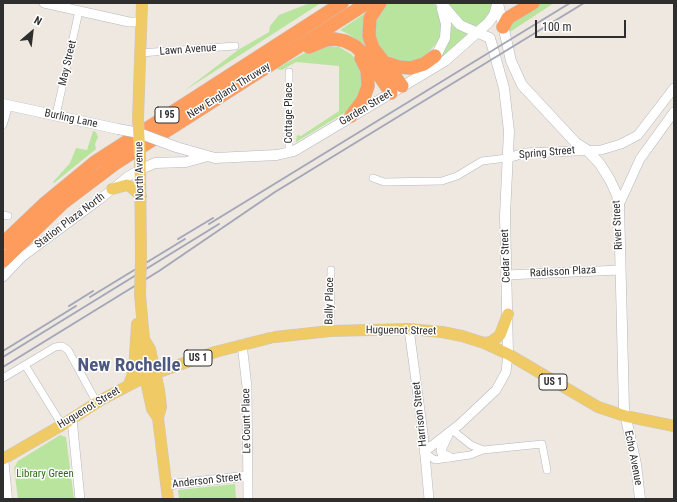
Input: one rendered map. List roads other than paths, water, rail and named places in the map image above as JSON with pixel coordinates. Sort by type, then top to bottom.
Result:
[{"type":"highway","name":"New England Thruway","points":[[3,243],[44,204],[95,162],[342,3]]},
{"type":"highway","name":"New England Thruway","points":[[3,261],[52,213],[98,176],[367,3]]},
{"type":"highway","points":[[380,3],[373,12],[368,30],[371,43],[382,61],[402,86]]},
{"type":"highway","points":[[503,27],[508,18],[534,3]]},
{"type":"highway","points":[[264,68],[326,40],[340,40],[350,44],[402,86]]},
{"type":"highway","points":[[350,44],[364,64],[368,80],[365,96],[352,116]]},
{"type":"highway","points":[[382,61],[399,67],[411,68],[424,64],[435,56]]},
{"type":"main road","name":"North Avenue","points":[[142,3],[138,119],[141,169],[140,316],[144,339],[141,350],[160,407],[158,418],[168,499]]},
{"type":"main road","name":"Cedar Street","points":[[441,3],[460,25],[488,37],[492,42],[502,79],[508,121],[505,193],[508,354]]},
{"type":"main road","points":[[402,86],[435,56],[443,43],[446,29],[441,3]]},
{"type":"main road","name":"Garden Street","points":[[140,133],[176,147],[208,156],[222,158],[290,153],[436,67],[478,33],[492,18],[498,3]]},
{"type":"main road","name":"River Street","points":[[498,3],[511,61],[522,85],[576,143],[587,150],[606,173],[614,188],[619,205],[624,416]]},
{"type":"main road","name":"Burling Lane","points":[[6,105],[140,133]]},
{"type":"main road","name":"Garden Street","points":[[141,169],[160,162],[197,160],[208,156]]},
{"type":"main road","points":[[112,189],[127,185],[141,196]]},
{"type":"main road","points":[[484,343],[491,342],[500,335],[508,314]]},
{"type":"main road","points":[[129,384],[134,371],[136,327],[140,316]]},
{"type":"main road","name":"Huguenot Street","points":[[3,458],[62,425],[129,384],[150,375],[242,344],[272,337],[330,331],[409,329],[442,332],[484,343],[508,354],[582,399],[624,416],[674,426]]},
{"type":"main road","name":"Echo Avenue","points":[[624,416],[636,464],[640,499]]},
{"type":"main road","points":[[3,458],[7,499]]},
{"type":"street","points":[[44,3],[71,6],[79,11],[129,22],[142,22]]},
{"type":"street","name":"May Street","points":[[56,115],[79,11]]},
{"type":"street","name":"Lawn Avenue","points":[[140,53],[235,46]]},
{"type":"street","name":"Cottage Place","points":[[289,72],[290,153]]},
{"type":"street","name":"Spring Street","points":[[507,158],[525,153],[587,150],[613,147],[638,135],[674,88]]},
{"type":"street","points":[[3,125],[6,105]]},
{"type":"street","points":[[619,205],[640,159],[674,112]]},
{"type":"street","points":[[373,178],[384,182],[442,181],[457,176],[482,161],[507,158]]},
{"type":"street","name":"Station Plaza North","points":[[3,277],[22,257],[127,177],[141,169]]},
{"type":"street","name":"Bally Place","points":[[330,331],[331,270]]},
{"type":"street","name":"Radisson Plaza","points":[[506,275],[620,270]]},
{"type":"street","name":"Harrison Street","points":[[409,329],[429,499]]},
{"type":"street","name":"Le Count Place","points":[[242,344],[247,387],[248,499]]},
{"type":"street","points":[[3,378],[55,347],[62,346],[68,350],[97,403]]},
{"type":"street","name":"Cedar Street","points":[[424,452],[450,432],[496,390],[506,372],[508,354]]},
{"type":"street","points":[[25,365],[62,425]]},
{"type":"street","points":[[72,418],[80,499]]},
{"type":"street","points":[[449,458],[442,454],[441,450],[450,432],[471,445],[484,450]]},
{"type":"street","points":[[424,452],[435,460],[470,455],[484,450],[542,444],[547,470]]},
{"type":"street","name":"Anderson Street","points":[[167,485],[248,476]]},
{"type":"railway","points":[[209,224],[570,3]]},
{"type":"railway","points":[[3,367],[159,271],[275,192],[584,3]]},
{"type":"railway","points":[[178,239],[213,218]]},
{"type":"railway","points":[[3,357],[219,224]]},
{"type":"railway","points":[[90,297],[185,239]]},
{"type":"railway","points":[[69,306],[93,291]]},
{"type":"railway","points":[[3,351],[76,306]]},
{"type":"district","name":"New Rochelle","points":[[129,366]]},
{"type":"park label","name":"Library Green","points":[[45,474]]}]
